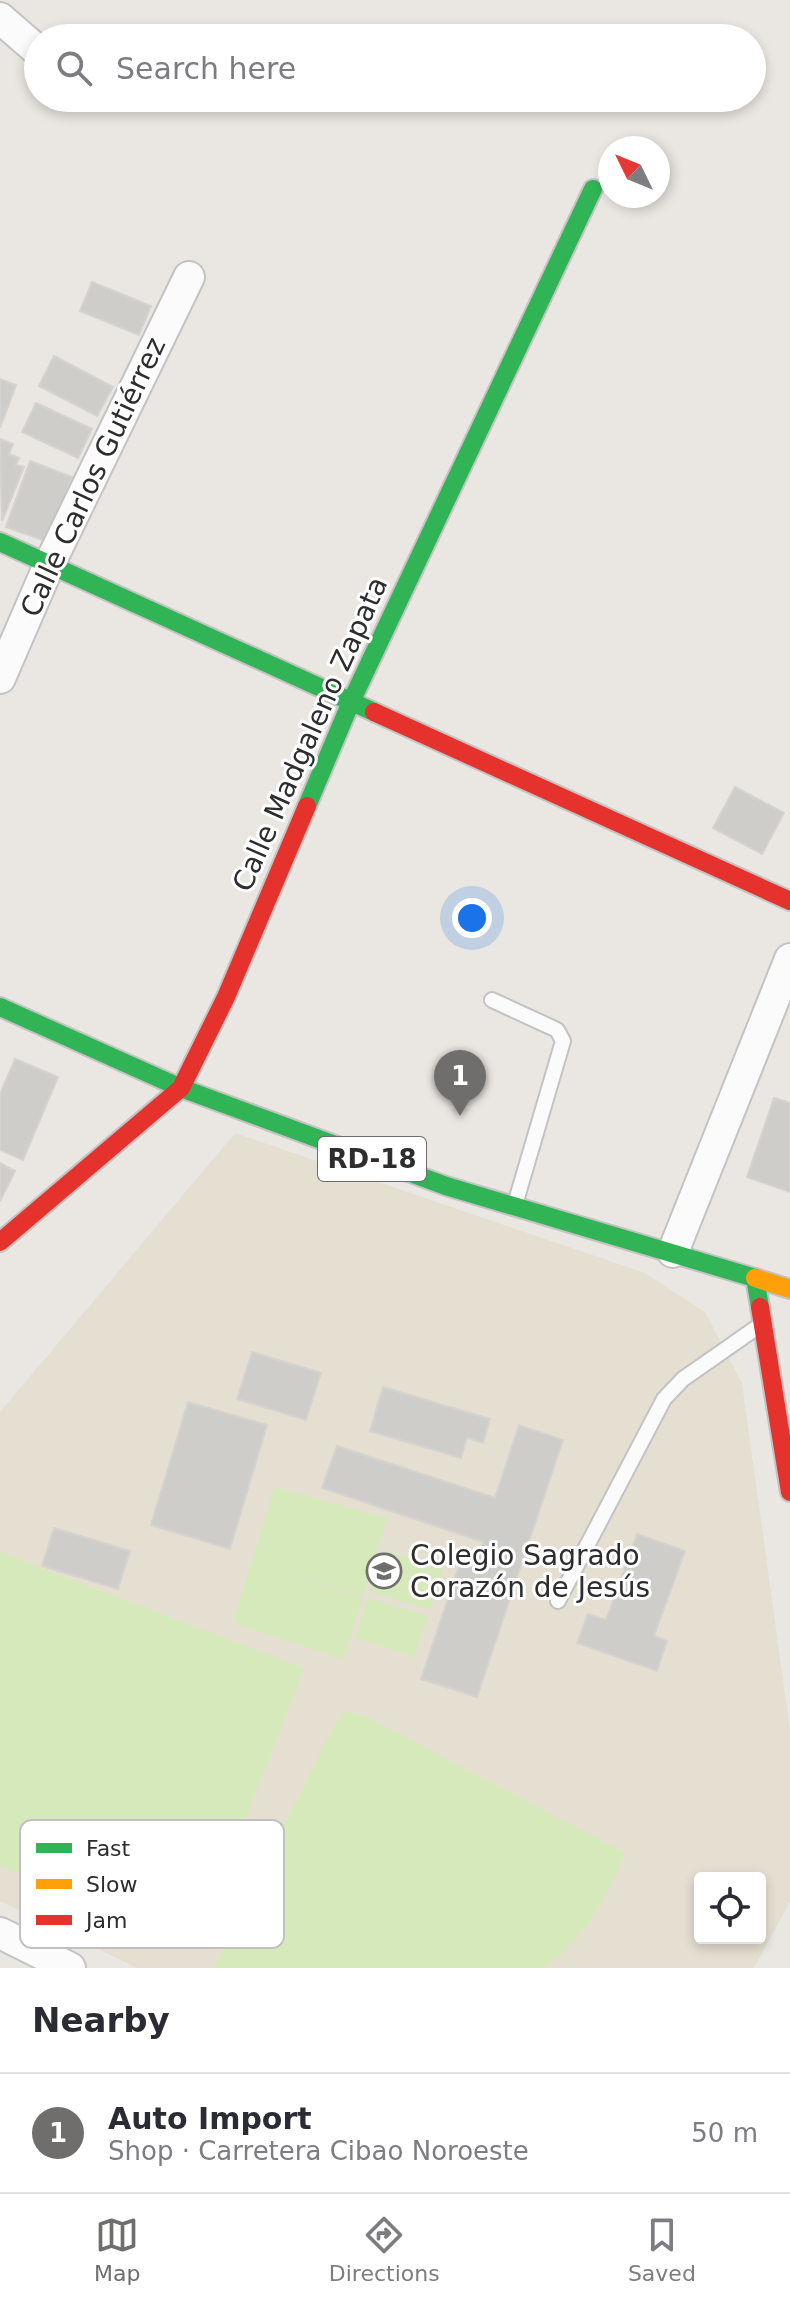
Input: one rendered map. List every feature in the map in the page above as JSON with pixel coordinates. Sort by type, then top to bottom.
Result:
[{"type":"street","points":[[0,18],[24,39]]},
{"type":"street","name":"Calle Madgaleno Zapata","points":[[0,1242],[181,1088],[226,997],[351,702],[593,189]]},
{"type":"street","name":"Calle Carlos Gutiérrez","points":[[0,678],[49,565],[189,277]]},
{"type":"street","points":[[0,542],[790,901]]},
{"type":"street","points":[[673,1252],[790,959]]},
{"type":"street","name":"RD-18","points":[[0,1007],[181,1088],[446,1186],[790,1289]]},
{"type":"street","points":[[755,1278],[790,1492]]},
{"type":"street","points":[[0,1933],[20,1943]]},
{"type":"street","points":[[30,1948],[70,1968]]},
{"type":"lane","points":[[492,1000],[557,1030],[563,1041],[515,1205]]},
{"type":"lane","points":[[558,1601],[664,1399],[683,1379],[763,1323]]},
{"type":"shaded area","name":"Colegio Sagrado Corazón de Jesús","points":[[235,1133],[645,1273],[705,1312],[742,1383],[790,1730],[790,1902],[754,1968],[137,1968],[96,1948],[284,1948],[284,1820],[20,1820],[20,1911],[0,1901],[0,1412]]},
{"type":"green space","points":[[274,1487],[387,1518],[363,1596],[280,1570],[363,1598],[343,1659],[233,1623]]},
{"type":"green space","points":[[382,1550],[443,1568],[430,1610],[370,1592]]},
{"type":"green space","points":[[0,1552],[304,1668],[245,1820],[20,1820],[20,1874],[0,1866]]},
{"type":"green space","points":[[368,1598],[427,1616],[414,1657],[355,1638]]},
{"type":"green space","points":[[344,1712],[363,1715],[625,1853],[583,1930],[544,1968],[214,1968],[224,1948],[284,1948],[284,1826],[332,1728]]},
{"type":"building","points":[[92,282],[151,306],[139,335],[80,311]]},
{"type":"building","points":[[54,356],[113,387],[97,416],[39,386]]},
{"type":"building","points":[[0,379],[16,385],[0,428]]},
{"type":"building","points":[[36,403],[92,429],[78,458],[22,432]]},
{"type":"building","points":[[0,439],[13,444],[9,454],[19,458],[16,465],[24,467],[2,521]]},
{"type":"building","points":[[30,461],[72,477],[48,542],[6,527]]},
{"type":"building","points":[[735,787],[784,813],[762,854],[713,828]]},
{"type":"building","points":[[15,1059],[58,1077],[23,1160],[0,1150],[0,1094]]},
{"type":"building","points":[[774,1098],[790,1103],[790,1192],[747,1177]]},
{"type":"building","points":[[0,1163],[15,1171],[0,1201]]},
{"type":"building","points":[[252,1352],[321,1373],[306,1420],[237,1399]]},
{"type":"building","points":[[383,1387],[490,1419],[483,1443],[467,1438],[461,1458],[370,1431]]},
{"type":"building","points":[[188,1402],[267,1425],[230,1549],[151,1525]]},
{"type":"building","points":[[519,1425],[563,1440],[477,1697],[421,1679],[462,1557],[476,1562],[483,1542],[322,1488],[337,1446],[495,1498]]},
{"type":"building","points":[[54,1528],[130,1551],[118,1589],[42,1566]]},
{"type":"building","points":[[637,1534],[685,1551],[654,1636],[667,1641],[657,1671],[577,1643],[588,1614],[606,1620]]},
{"type":"traffic: fast","points":[[307,806],[351,702],[593,189]]},
{"type":"traffic: fast","points":[[0,542],[374,712]]},
{"type":"traffic: fast","points":[[0,1007],[181,1088],[446,1186],[755,1278],[760,1307]]},
{"type":"traffic: slow","points":[[755,1278],[790,1289]]},
{"type":"traffic: jam","points":[[374,712],[790,901]]},
{"type":"traffic: jam","points":[[0,1242],[181,1088],[226,997],[307,806]]},
{"type":"traffic: jam","points":[[760,1307],[790,1492]]},
{"type":"place","name":"Auto Import","points":[[460,1116]]},
{"type":"place","name":"Colegio Sagrado Corazón de Jesús","points":[[384,1571]]}]
